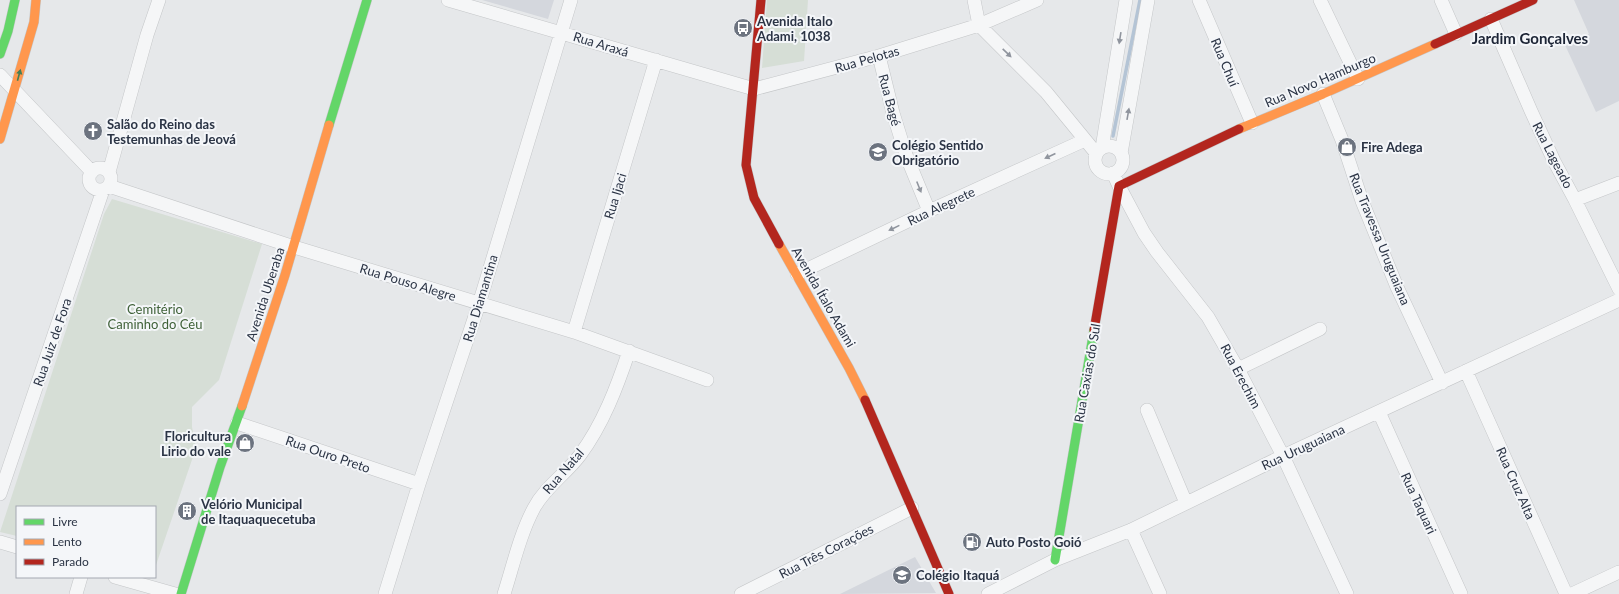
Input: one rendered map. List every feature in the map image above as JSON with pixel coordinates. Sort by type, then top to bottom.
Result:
[{"type":"street","points":[[0,54],[8,31],[15,0]]},
{"type":"street","points":[[0,139],[34,22],[36,0]]},
{"type":"street","points":[[109,172],[147,35],[159,0]]},
{"type":"street","name":"Avenida Uberaba","points":[[181,594],[220,467],[237,423],[294,247],[319,156],[367,0]]},
{"type":"street","name":"Rua Araxá","points":[[448,0],[754,89]]},
{"type":"street","name":"Rua Diamantina","points":[[385,594],[419,484],[479,304],[571,0]]},
{"type":"street","name":"Avenida Ítalo Adami","points":[[761,0],[746,165],[747,177],[757,204],[849,368],[949,594]]},
{"type":"street","points":[[974,0],[979,25],[1046,92],[1085,140],[1099,151]]},
{"type":"street","name":"Rua Pelotas","points":[[754,89],[879,56],[979,25],[1037,0]]},
{"type":"street","points":[[1126,0],[1099,151],[1095,160],[1097,167],[1102,172],[1109,174],[1121,167],[1123,160],[1121,153],[1148,0]]},
{"type":"street","name":"Rua Chuí","points":[[1199,0],[1252,124]]},
{"type":"street","points":[[1320,0],[1358,78]]},
{"type":"street","points":[[1441,0],[1456,34]]},
{"type":"street","name":"Rua Novo Hamburgo","points":[[1119,186],[1252,124],[1323,94],[1533,0]]},
{"type":"street","name":"Rua Lageado","points":[[1491,19],[1530,110],[1619,289]]},
{"type":"street","name":"Rua Bagé","points":[[879,56],[893,113],[906,155],[929,211]]},
{"type":"street","name":"Rua Ijaci","points":[[574,332],[656,60]]},
{"type":"street","points":[[0,75],[92,172]]},
{"type":"street","name":"Rua Travessa Uruguaiana","points":[[1323,94],[1342,140],[1362,201],[1397,287],[1442,383]]},
{"type":"street","name":"Rua Alegrete","points":[[797,274],[929,211],[1085,140]]},
{"type":"street","points":[[1099,151],[1108,146],[1115,148],[1121,153]]},
{"type":"street","points":[[103,168],[109,172],[112,179],[106,188],[96,189],[91,185],[89,178],[92,172],[96,169],[103,168]]},
{"type":"street","name":"Rua Erechim","points":[[1113,172],[1144,233],[1208,317],[1238,369],[1283,456],[1347,594]]},
{"type":"street","points":[[1575,200],[1619,183]]},
{"type":"street","name":"Rua Caxias do Sul","points":[[1055,560],[1119,186]]},
{"type":"street","name":"Rua Pouso Alegre","points":[[106,188],[574,332],[707,380]]},
{"type":"street","name":"Rua Juiz de Fora","points":[[0,494],[106,188]]},
{"type":"street","name":"Rua Uruguaiana","points":[[988,594],[1055,560],[1131,530],[1283,456],[1619,300]]},
{"type":"street","points":[[1238,369],[1320,329]]},
{"type":"street","name":"Rua Natal","points":[[504,594],[528,521],[534,508],[542,495],[580,455],[591,437],[614,394],[629,351]]},
{"type":"street","name":"Rua Cruz Alta","points":[[1466,371],[1566,594]]},
{"type":"street","points":[[1147,410],[1186,503]]},
{"type":"street","name":"Rua Taquari","points":[[1379,412],[1461,594]]},
{"type":"street","name":"Rua Ouro Preto","points":[[237,423],[419,484]]},
{"type":"street","name":"Rua Três Corações","points":[[741,594],[912,508]]},
{"type":"street","points":[[1131,530],[1160,594]]},
{"type":"street","points":[[0,542],[16,547]]},
{"type":"street","points":[[1572,594],[1619,572]]},
{"type":"street","points":[[76,594],[81,578]]},
{"type":"street","points":[[119,578],[175,594]]},
{"type":"shaded area","points":[[482,0],[554,0],[548,19]]},
{"type":"shaded area","points":[[1574,0],[1619,0],[1619,101],[1596,112],[1565,45],[1589,34]]},
{"type":"shaded area","name":"Colégio Itaquá","points":[[915,557],[936,593],[840,594]]},
{"type":"green space","points":[[767,0],[808,0],[804,61],[762,68]]},
{"type":"green space","name":"Cemitério Caminho do Céu","points":[[112,199],[262,244],[219,380],[192,407],[192,427],[196,448],[156,565],[156,506],[16,506],[16,536],[0,532],[104,214]]},
{"type":"waterway","points":[[1113,136],[1140,0]]},
{"type":"traffic: fast","points":[[0,54],[8,31],[15,0]]},
{"type":"traffic: fast","points":[[329,125],[367,0]]},
{"type":"traffic: fast","points":[[1055,560],[1094,330]]},
{"type":"traffic: fast","points":[[181,594],[220,467],[242,406]]},
{"type":"traffic: slow","points":[[0,139],[34,22],[36,0]]},
{"type":"traffic: slow","points":[[1239,129],[1323,94],[1435,44]]},
{"type":"traffic: slow","points":[[242,406],[285,275],[329,125]]},
{"type":"traffic: slow","points":[[779,244],[849,368],[865,400]]},
{"type":"traffic: jam","points":[[761,0],[746,165],[754,198],[779,244]]},
{"type":"traffic: jam","points":[[1435,44],[1533,0]]},
{"type":"traffic: jam","points":[[1094,330],[1119,186],[1239,129]]},
{"type":"traffic: jam","points":[[865,400],[949,594]]},
{"type":"place","name":"Avenida Italo Adami, 1038","points":[[743,28]]},
{"type":"place","name":"Salão do Reino das Testemunhas de Jeová","points":[[93,131]]},
{"type":"place","name":"Fire Adega","points":[[1347,147]]},
{"type":"place","name":"Colégio Sentido Obrigatório","points":[[878,152]]},
{"type":"place","name":"Floricultura Lirio do vale","points":[[245,443]]},
{"type":"place","name":"Velório Municipal de Itaquaquecetuba","points":[[187,511]]},
{"type":"place","name":"Auto Posto Goió","points":[[972,542]]},
{"type":"place","name":"Colégio Itaquá","points":[[902,575]]},
{"type":"district","name":"Jardim Gonçalves","points":[[1530,38]]}]
